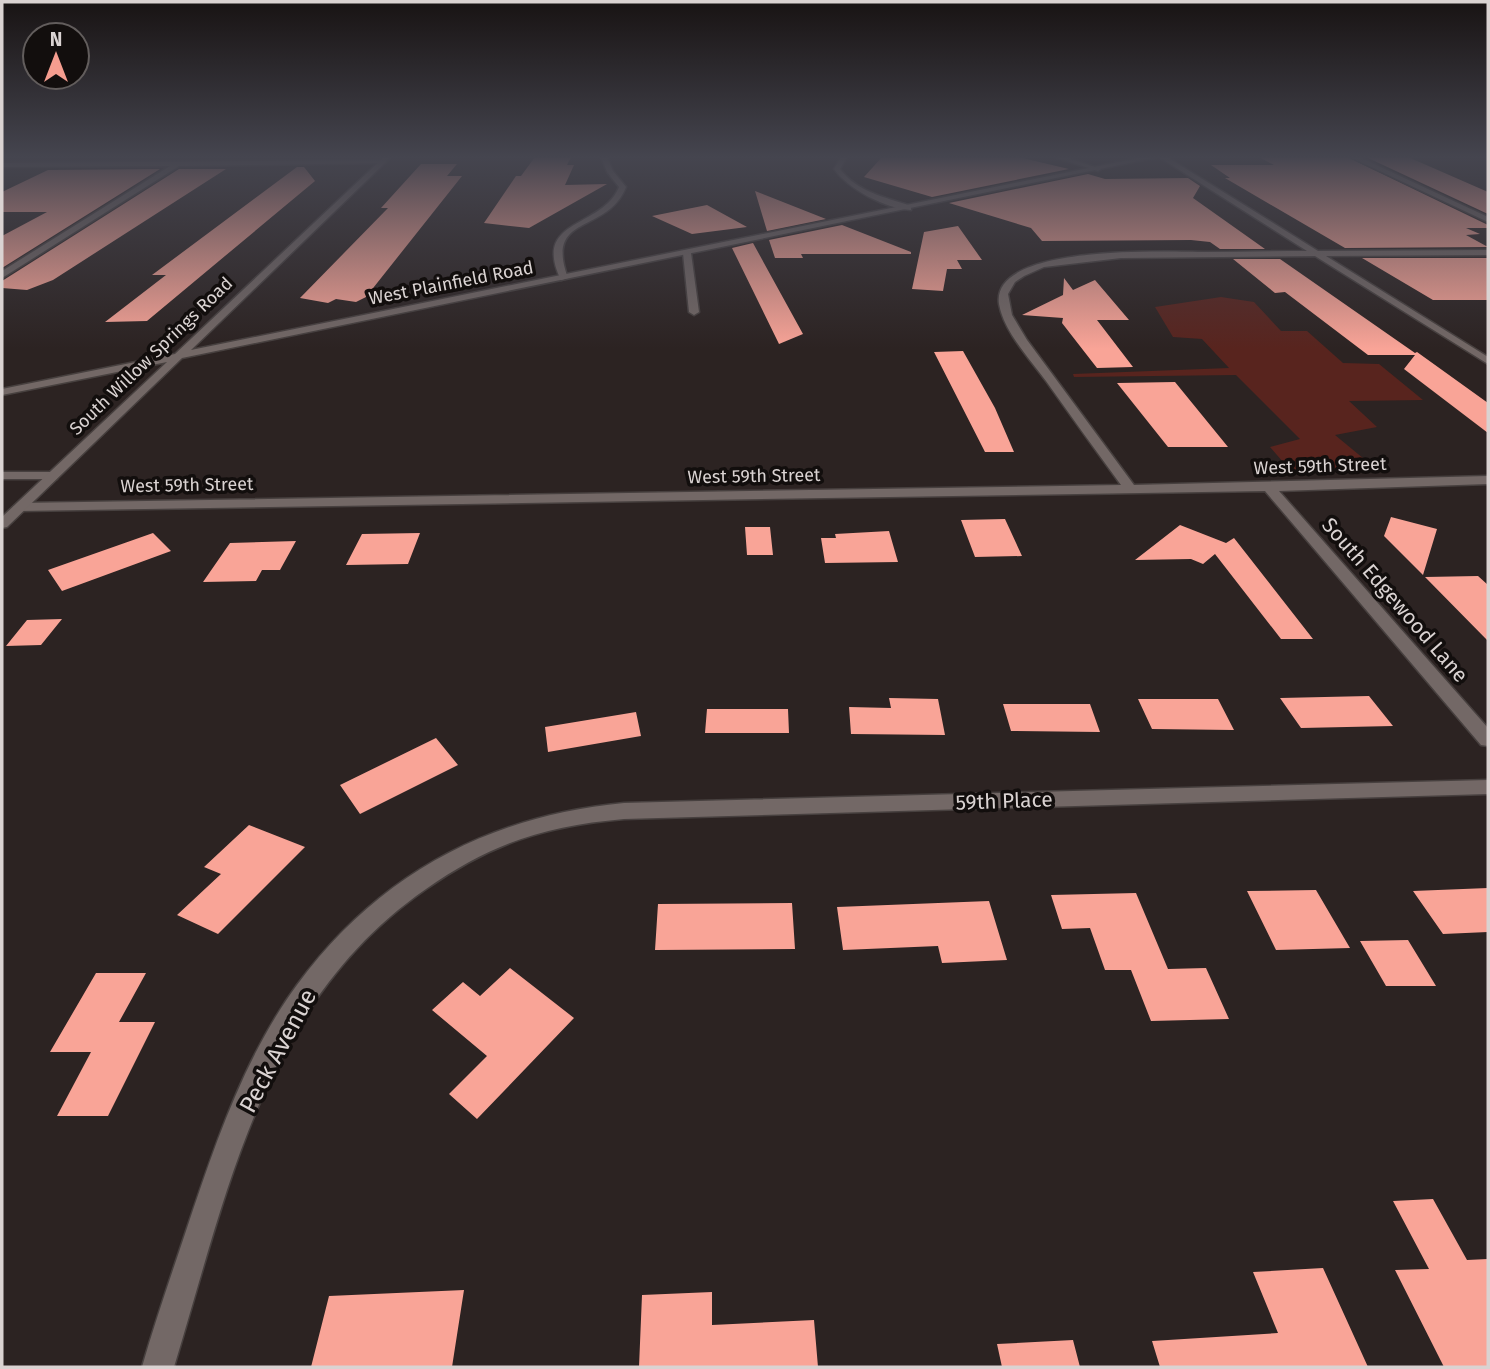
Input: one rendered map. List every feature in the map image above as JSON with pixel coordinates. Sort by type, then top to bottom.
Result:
[{"type":"street","points":[[2,275],[87,221]]},
{"type":"street","name":"South Willow Springs Road","points":[[2,524],[321,221]]},
{"type":"street","points":[[564,278],[556,263],[557,247],[562,236],[586,221]]},
{"type":"street","name":"West Plainfield Road","points":[[2,391],[845,221]]},
{"type":"street","points":[[1266,221],[1488,361]]},
{"type":"street","points":[[1130,489],[1022,341],[1009,318],[1004,303],[1004,290],[1022,274],[1039,267],[1103,256],[1488,252]]},
{"type":"street","points":[[687,253],[694,312]]},
{"type":"street","name":"West 59th Street","points":[[20,507],[1269,487],[1488,480]]},
{"type":"street","name":"South Edgewood Lane","points":[[1269,487],[1488,740]]},
{"type":"street","name":"59th Place","points":[[522,828],[557,820],[624,811],[1488,787]]},
{"type":"street","name":"Peck Avenue","points":[[158,1367],[215,1190],[244,1114],[281,1036],[309,989],[338,951],[401,894],[461,856],[522,828]]},
{"type":"lane","points":[[2,477],[53,476]]},
{"type":"shaded area","points":[[1221,297],[1254,302],[1281,331],[1307,331],[1343,363],[1379,364],[1423,400],[1349,401],[1377,427],[1335,435],[1375,468],[1290,470],[1270,447],[1300,439],[1236,375],[1074,377],[1073,374],[1229,368],[1202,339],[1173,337],[1155,307]]},
{"type":"building","points":[[30,221],[77,221],[2,268],[2,236]]},
{"type":"building","points":[[97,221],[145,221],[53,280],[27,290],[2,288],[2,281]]},
{"type":"building","points":[[225,221],[267,221],[147,321],[105,322],[166,275],[152,275]]},
{"type":"building","points":[[375,221],[426,221],[366,297],[356,302],[336,299],[328,303],[300,298]]},
{"type":"building","points":[[485,221],[542,221],[529,228],[484,223]]},
{"type":"building","points":[[663,221],[736,221],[747,227],[692,234]]},
{"type":"building","points":[[764,221],[817,221],[767,231]]},
{"type":"building","points":[[1008,221],[1225,221],[1265,249],[1220,249],[1210,242],[1191,240],[1042,241],[1031,228]]},
{"type":"building","points":[[1299,221],[1479,221],[1488,225],[1488,228],[1466,228],[1480,234],[1466,235],[1488,247],[1345,248]]},
{"type":"building","points":[[842,225],[911,254],[801,254],[803,258],[775,258],[769,240]]},
{"type":"building","points":[[958,226],[982,260],[957,260],[962,269],[947,269],[943,291],[912,289],[924,232]]},
{"type":"building","points":[[753,243],[803,334],[779,344],[732,248]]},
{"type":"building","points":[[1362,258],[1488,258],[1488,300],[1433,300]]},
{"type":"building","points":[[1233,259],[1280,259],[1417,352],[1488,403],[1488,433],[1404,369],[1415,355],[1368,355],[1285,292],[1275,293]]},
{"type":"building","points":[[1064,278],[1073,290],[1095,280],[1129,320],[1097,320],[1133,367],[1097,368],[1062,323],[1063,318],[1022,315],[1063,295]]},
{"type":"building","points":[[963,351],[995,408],[1014,452],[985,452],[934,352]]},
{"type":"building","points":[[1175,382],[1228,447],[1168,447],[1117,383]]},
{"type":"building","points":[[1391,517],[1437,529],[1423,575],[1384,536]]},
{"type":"building","points":[[1005,519],[1022,556],[975,557],[961,520]]},
{"type":"building","points":[[1180,525],[1226,543],[1234,538],[1313,639],[1281,639],[1215,554],[1203,564],[1191,559],[1135,560]]},
{"type":"building","points":[[745,527],[770,527],[773,555],[747,555]]},
{"type":"building","points":[[889,531],[898,562],[825,563],[821,538],[836,538],[835,534]]},
{"type":"building","points":[[153,533],[171,551],[62,591],[48,570]]},
{"type":"building","points":[[420,533],[408,564],[346,565],[362,534]]},
{"type":"building","points":[[296,541],[280,570],[262,570],[256,581],[203,582],[230,543]]},
{"type":"building","points":[[1478,576],[1488,585],[1488,641],[1425,577]]},
{"type":"building","points":[[62,619],[41,645],[6,646],[27,620]]},
{"type":"building","points":[[1369,696],[1393,726],[1301,728],[1280,698]]},
{"type":"building","points":[[889,698],[938,699],[945,735],[851,734],[849,707],[891,708]]},
{"type":"building","points":[[1138,699],[1218,699],[1234,730],[1152,729]]},
{"type":"building","points":[[1003,704],[1090,704],[1100,732],[1011,731]]},
{"type":"building","points":[[707,709],[788,709],[789,733],[705,733]]},
{"type":"building","points":[[636,712],[641,736],[548,752],[545,727]]},
{"type":"building","points":[[436,738],[458,765],[360,814],[340,785]]},
{"type":"building","points":[[249,825],[305,847],[218,934],[177,915],[221,874],[204,867]]},
{"type":"building","points":[[1488,888],[1488,932],[1443,934],[1413,891]]},
{"type":"building","points":[[1316,890],[1350,948],[1276,950],[1247,891]]},
{"type":"building","points":[[1136,893],[1168,969],[1206,968],[1229,1019],[1151,1021],[1131,970],[1105,970],[1090,928],[1062,929],[1051,895]]},
{"type":"building","points":[[989,901],[1007,960],[942,963],[938,946],[843,950],[837,907]]},
{"type":"building","points":[[792,903],[795,949],[655,950],[658,904]]},
{"type":"building","points":[[1408,940],[1436,986],[1386,986],[1360,941]]},
{"type":"building","points":[[510,968],[574,1018],[477,1119],[449,1094],[487,1056],[432,1010],[463,982],[480,996]]},
{"type":"building","points":[[96,973],[146,973],[119,1022],[155,1022],[108,1116],[57,1116],[91,1052],[50,1052]]},
{"type":"building","points":[[1433,1199],[1467,1260],[1488,1259],[1488,1367],[1444,1367],[1395,1270],[1429,1269],[1393,1201]]},
{"type":"building","points":[[1323,1268],[1368,1367],[1160,1367],[1152,1341],[1278,1333],[1253,1272]]},
{"type":"building","points":[[464,1290],[452,1367],[311,1367],[329,1296]]},
{"type":"building","points":[[712,1292],[712,1325],[814,1320],[818,1367],[639,1367],[642,1295]]},
{"type":"building","points":[[1073,1340],[1080,1367],[1002,1367],[997,1344]]}]
